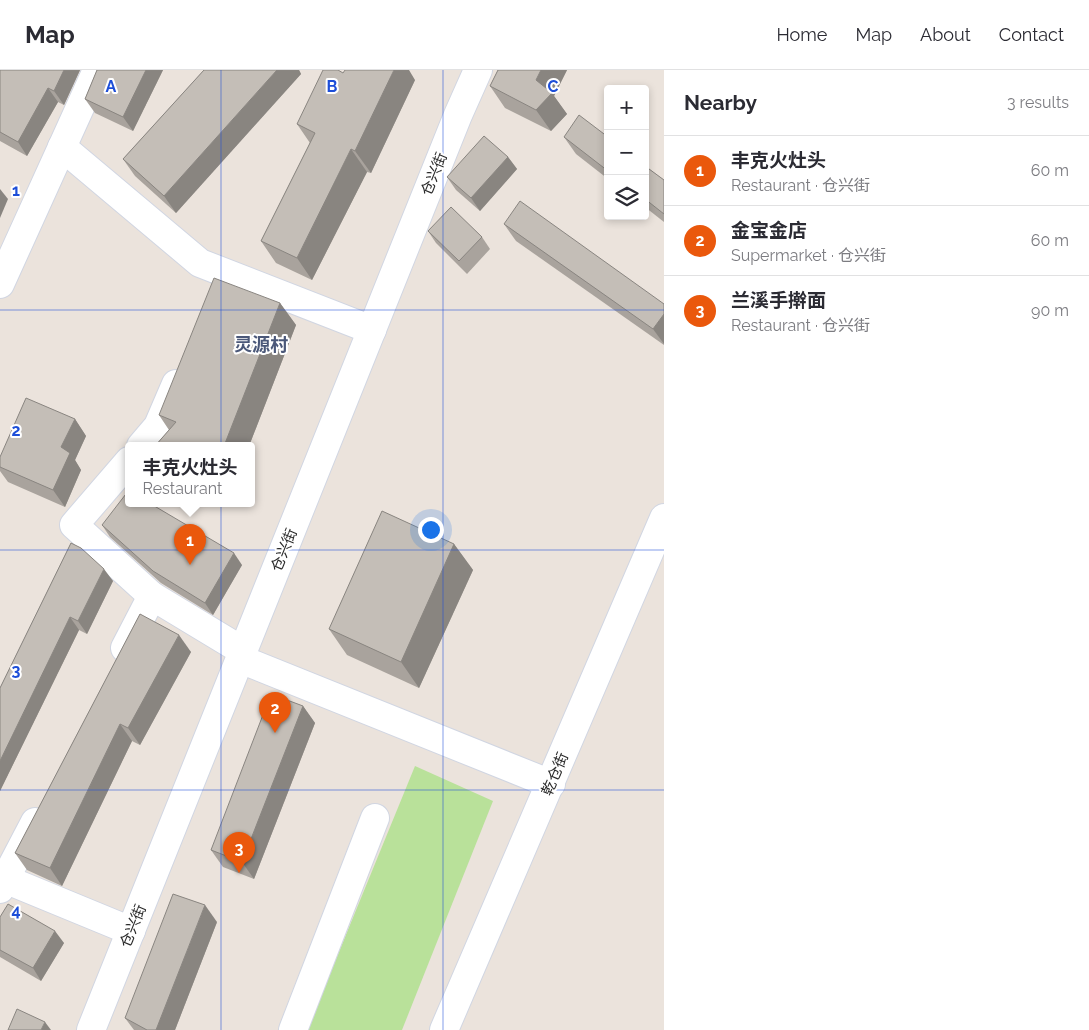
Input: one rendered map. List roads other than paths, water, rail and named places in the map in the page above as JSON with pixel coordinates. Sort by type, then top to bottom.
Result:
[{"type":"street","points":[[0,284],[97,70]]},
{"type":"street","name":"仓兴街","points":[[91,1030],[478,70]]},
{"type":"street","points":[[62,147],[200,264],[372,330]]},
{"type":"street","points":[[213,300],[225,273]]},
{"type":"street","points":[[144,442],[158,426],[186,363]]},
{"type":"street","points":[[125,466],[74,525],[152,596],[241,655],[551,784]]},
{"type":"street","name":"乾仓街","points":[[444,1030],[664,518]]},
{"type":"street","points":[[115,667],[152,596]]},
{"type":"street","points":[[46,799],[2,881],[131,931]]},
{"type":"street","points":[[293,1030],[375,818]]},
{"type":"place","name":"丰克火灶头","points":[[190,565]]},
{"type":"place","name":"金宝金店","points":[[275,733]]},
{"type":"place","name":"兰溪手擀面","points":[[239,873]]},
{"type":"district","name":"灵源村","points":[[261,345]]}]
